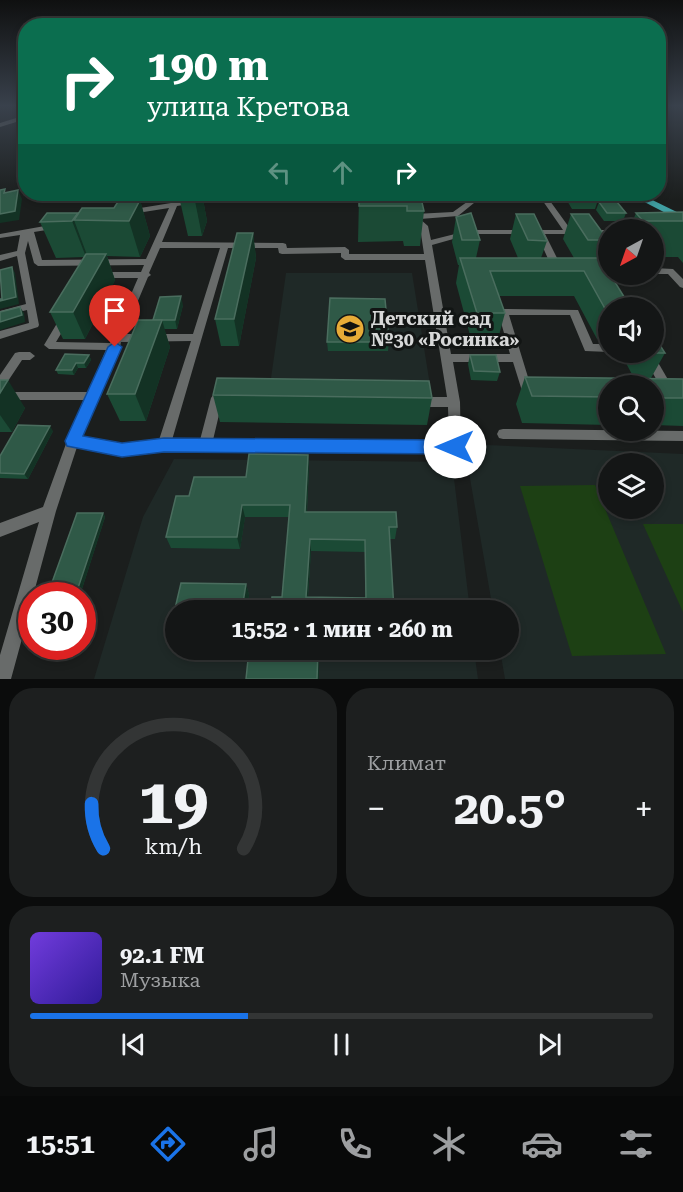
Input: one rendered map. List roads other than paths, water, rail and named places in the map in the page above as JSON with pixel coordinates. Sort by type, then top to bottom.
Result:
[{"type":"main road","points":[[648,201],[681,218]]},
{"type":"street","points":[[117,214],[162,201]]},
{"type":"street","points":[[2,679],[49,511],[73,441],[146,275],[172,201]]},
{"type":"street","points":[[73,441],[122,450],[164,445],[455,447],[454,402],[424,226],[394,201]]},
{"type":"street","points":[[413,217],[455,214],[473,201]]},
{"type":"street","points":[[547,201],[569,233]]},
{"type":"street","points":[[664,223],[681,218]]},
{"type":"street","points":[[0,236],[71,223]]},
{"type":"street","points":[[27,231],[38,263],[151,262]]},
{"type":"street","points":[[0,335],[34,325],[21,253],[27,231]]},
{"type":"street","points":[[427,244],[471,232],[598,232]]},
{"type":"street","points":[[471,232],[474,242]]},
{"type":"street","points":[[540,233],[559,272]]},
{"type":"street","points":[[158,245],[283,246],[282,251],[345,250],[345,256],[429,257]]},
{"type":"street","points":[[164,445],[225,245]]},
{"type":"street","points":[[0,258],[21,253]]},
{"type":"street","points":[[664,271],[670,271],[683,285]]},
{"type":"street","points":[[92,275],[146,275]]},
{"type":"street","points":[[74,305],[49,345],[197,337]]},
{"type":"street","points":[[0,314],[31,306]]},
{"type":"street","points":[[538,392],[527,391],[503,312],[574,312],[589,348],[598,348]]},
{"type":"street","points":[[0,384],[19,356],[30,356]]},
{"type":"street","points":[[447,358],[517,358]]},
{"type":"street","points":[[654,363],[677,396]]},
{"type":"street","points":[[0,396],[93,396]]},
{"type":"street","points":[[205,445],[217,398],[240,399]]},
{"type":"street","points":[[407,402],[454,402]]},
{"type":"street","points":[[503,434],[683,436]]},
{"type":"street","points":[[0,530],[49,511]]},
{"type":"place","name":"Детский сад №30 «Росинка»","points":[[350,329]]}]
